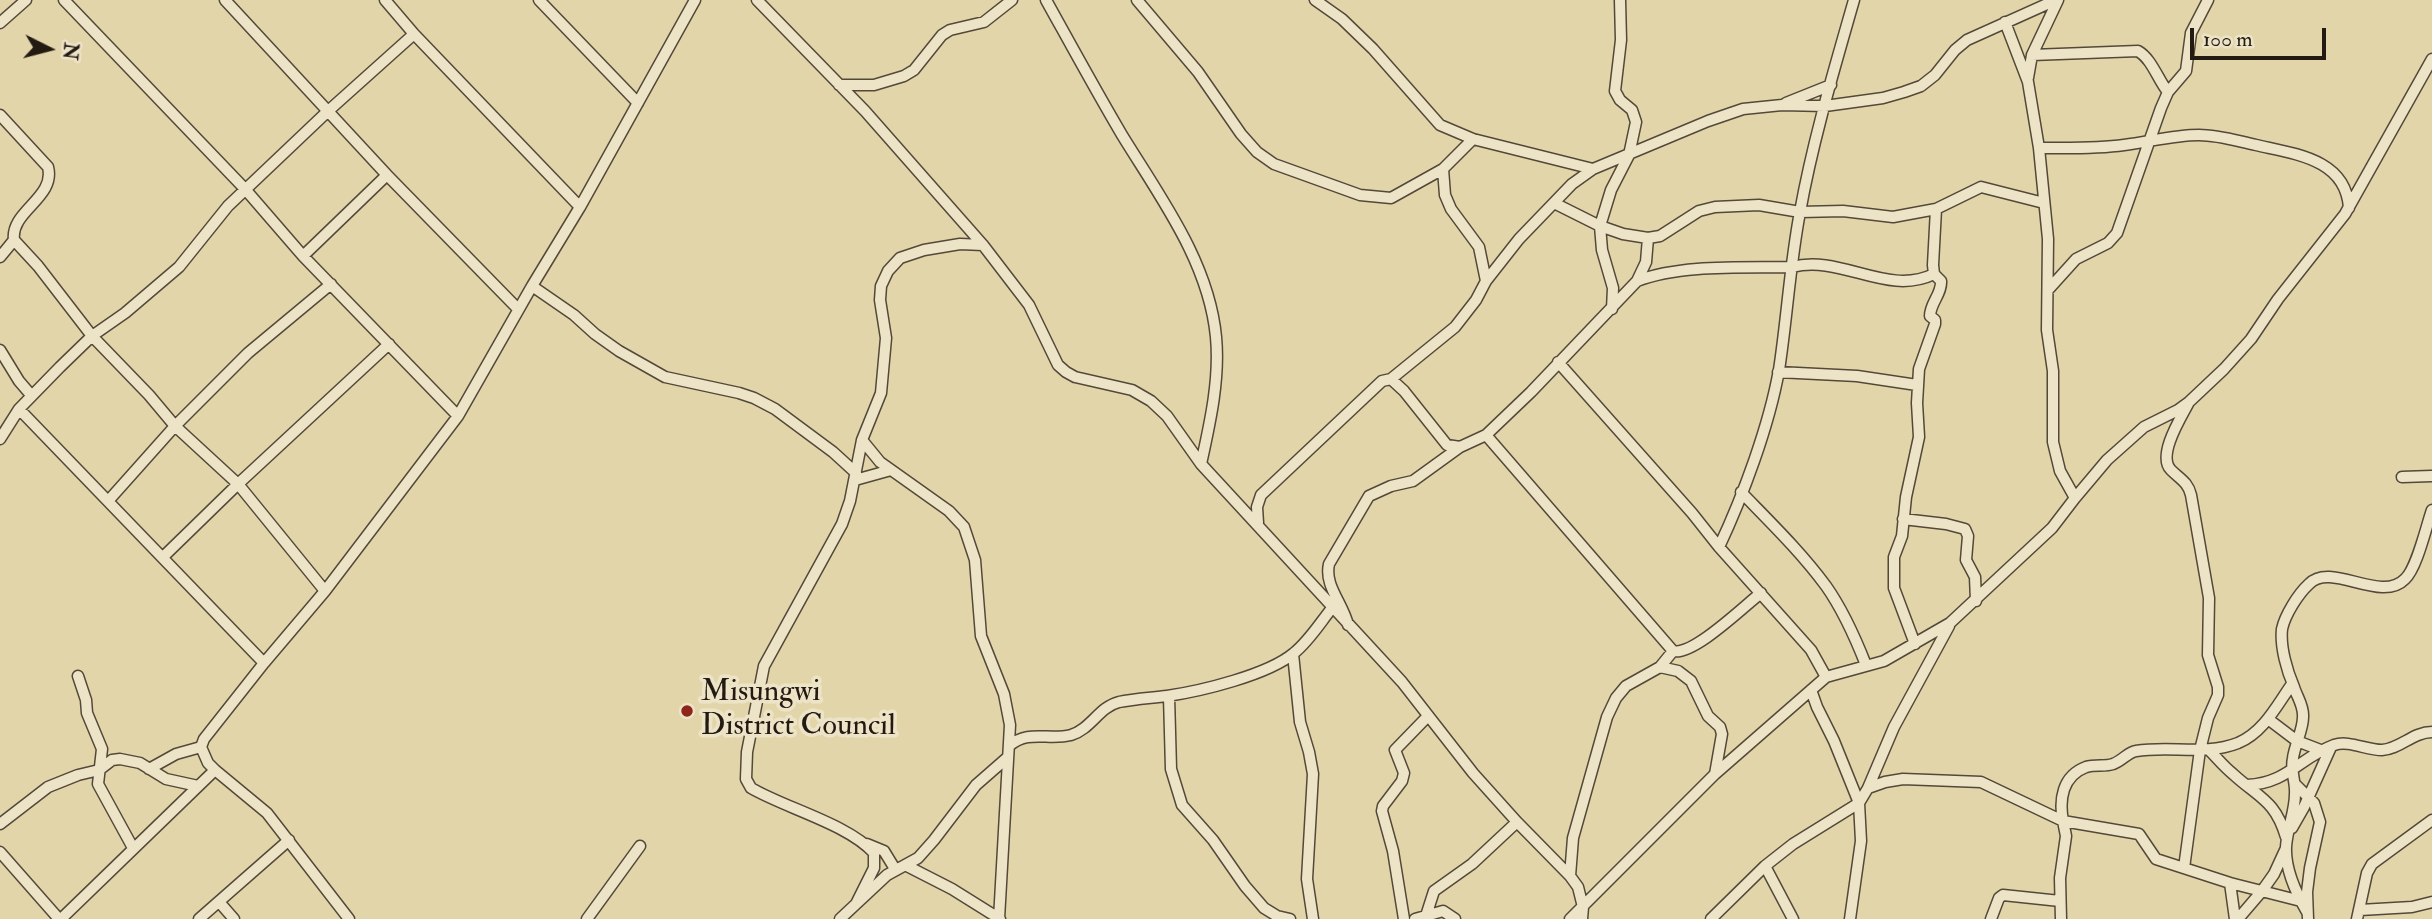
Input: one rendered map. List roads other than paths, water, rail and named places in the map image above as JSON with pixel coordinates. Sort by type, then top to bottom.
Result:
[{"type":"street","points":[[0,23],[26,0]]},
{"type":"street","points":[[64,0],[245,189],[303,256],[458,416]]},
{"type":"street","points":[[225,0],[327,112],[518,309]]},
{"type":"street","points":[[385,0],[414,34],[580,207]]},
{"type":"street","points":[[540,0],[638,103]]},
{"type":"street","points":[[348,919],[267,813],[208,763],[201,747],[204,739],[325,591],[458,416],[518,309],[580,207],[695,0]]},
{"type":"street","points":[[757,0],[865,111],[982,245],[1030,305],[1058,365],[1075,377],[1132,390],[1151,401],[1167,416],[1201,464],[1402,682],[1465,763],[1570,876],[1578,887],[1583,907],[1582,919]]},
{"type":"street","points":[[839,85],[874,85],[904,76],[914,70],[942,35],[950,30],[984,22],[1012,0]]},
{"type":"street","points":[[1046,0],[1191,250],[1209,301],[1216,334],[1217,361],[1201,464]]},
{"type":"street","points":[[1138,0],[1198,72],[1241,134],[1257,152],[1274,163],[1360,195],[1391,198],[1443,169],[1473,139]]},
{"type":"street","points":[[1315,0],[1342,19],[1373,49],[1440,125],[1473,139],[1592,169]]},
{"type":"street","points":[[1612,309],[1612,288],[1602,250],[1600,226],[1611,190],[1629,155],[1635,117],[1615,90],[1621,40],[1620,0]]},
{"type":"street","points":[[1719,547],[1770,411],[1800,212],[1854,0]]},
{"type":"street","points":[[1258,524],[1256,507],[1261,495],[1375,387],[1382,381],[1391,379],[1455,327],[1519,239],[1572,184],[1592,169],[1708,121],[1743,110],[1782,105],[1825,106],[1883,98],[1921,86],[1935,75],[1955,50],[1967,40],[2057,0]]},
{"type":"street","points":[[2028,82],[2032,55],[2057,0]]},
{"type":"street","points":[[2048,290],[2076,259],[2112,240],[2168,92],[2185,75],[2191,33],[2208,0]]},
{"type":"street","points":[[2005,22],[2028,82],[2039,148],[2048,239],[2047,330],[2054,389],[2053,442],[2060,471],[2075,498]]},
{"type":"street","points":[[0,439],[31,395],[92,336],[125,313],[179,267],[245,189],[414,34]]},
{"type":"street","points":[[2032,55],[2138,51],[2147,57],[2168,92]]},
{"type":"street","points":[[1570,919],[1715,774],[1826,677],[1884,661],[1950,623],[2052,528],[2107,460],[2144,427],[2189,402],[2224,369],[2251,339],[2278,299],[2319,250],[2349,208],[2432,59]]},
{"type":"street","points":[[1782,105],[1831,85]]},
{"type":"street","points":[[0,115],[50,172],[45,189],[15,226],[14,240],[0,257]]},
{"type":"street","points":[[2039,148],[2125,145],[2149,140],[2210,135],[2312,158],[2343,183],[2347,189],[2349,208]]},
{"type":"street","points":[[1443,169],[1445,195],[1451,209],[1479,247],[1486,281]]},
{"type":"street","points":[[303,256],[387,175]]},
{"type":"street","points":[[1554,202],[1600,226],[1623,234],[1648,238],[1660,236],[1699,211],[1714,207],[1759,205],[1800,212],[1843,211],[1893,217],[1936,209],[1981,187],[2045,203]]},
{"type":"street","points":[[1915,644],[1894,588],[1894,557],[1902,536],[1919,437],[1917,385],[1921,361],[1935,324],[1935,320],[1930,316],[1930,309],[1941,287],[1941,281],[1934,274],[1936,209]]},
{"type":"street","points":[[1348,625],[1327,573],[1329,564],[1368,496],[1391,486],[1413,481],[1460,447],[1486,435],[1637,281],[1646,262],[1648,238]]},
{"type":"street","points":[[14,240],[38,266],[92,336],[175,426],[237,484],[325,591]]},
{"type":"street","points":[[982,245],[960,244],[924,250],[900,258],[888,271],[881,286],[880,300],[886,338],[878,403],[862,440],[856,477],[842,524],[764,666],[751,721],[746,779],[751,788],[866,844],[884,850],[900,867],[952,888],[999,919]]},
{"type":"street","points":[[1637,281],[1675,271],[1792,267],[1802,264],[1827,264],[1899,282],[1923,280],[1934,274]]},
{"type":"street","points":[[109,500],[175,426],[248,353],[331,284]]},
{"type":"street","points":[[532,286],[619,351],[665,377],[738,393],[775,409],[833,452],[856,477]]},
{"type":"street","points":[[163,558],[237,484],[389,344]]},
{"type":"street","points":[[0,350],[31,395]]},
{"type":"street","points":[[1558,362],[1811,650],[1826,677]]},
{"type":"street","points":[[1778,372],[1857,376],[1917,385]]},
{"type":"street","points":[[1391,379],[1404,391],[1447,445],[1460,447]]},
{"type":"street","points":[[2185,868],[2208,719],[2218,695],[2208,655],[2209,598],[2189,489],[2166,463],[2168,446],[2189,402]]},
{"type":"street","points":[[19,409],[264,663]]},
{"type":"street","points":[[1486,435],[1673,651],[1681,653],[1695,647],[1761,593]]},
{"type":"street","points":[[862,440],[891,470],[949,511],[964,527],[975,560],[981,636],[1004,694],[1010,725],[999,919]]},
{"type":"street","points":[[856,477],[891,470]]},
{"type":"street","points":[[2402,477],[2432,476]]},
{"type":"street","points":[[1741,492],[1787,540],[1826,587],[1845,617],[1866,665]]},
{"type":"street","points":[[2287,841],[2295,796],[2291,769],[2304,716],[2284,652],[2284,622],[2312,580],[2338,578],[2380,586],[2399,584],[2405,580],[2417,555],[2432,510]]},
{"type":"street","points":[[1903,519],[1965,529],[1968,536],[1966,560],[1975,577],[1976,601]]},
{"type":"street","points":[[839,919],[900,867],[918,858],[976,785],[1023,737],[1067,736],[1080,732],[1106,707],[1117,703],[1169,696],[1269,668],[1293,654],[1332,608]]},
{"type":"street","points":[[1711,919],[1765,866],[1793,844],[1859,803],[1894,727],[1950,623]]},
{"type":"street","points":[[1570,876],[1573,838],[1607,717],[1616,698],[1626,686],[1660,667],[1673,651]]},
{"type":"street","points":[[1293,654],[1300,722],[1310,752],[1313,774],[1307,879],[1313,919]]},
{"type":"street","points":[[1660,667],[1678,671],[1692,681],[1708,716],[1720,727],[1722,734],[1715,774]]},
{"type":"street","points":[[78,677],[86,700],[87,713],[102,749],[98,784],[133,848]]},
{"type":"street","points":[[2061,918],[2060,878],[2066,836],[2061,808],[2062,793],[2070,779],[2085,767],[2113,764],[2133,751],[2205,750],[2230,746],[2247,738],[2269,719],[2292,684]]},
{"type":"street","points":[[1811,690],[1859,803],[1861,841],[1848,919]]},
{"type":"street","points":[[1169,696],[1171,769],[1182,805],[1213,840],[1264,908],[1275,917],[1290,919]]},
{"type":"street","points":[[1404,919],[1393,850],[1382,811],[1402,781],[1404,773],[1395,750],[1427,716]]},
{"type":"street","points":[[2269,719],[2297,741],[2327,749]]},
{"type":"street","points":[[2247,785],[2277,780],[2336,744],[2360,745],[2381,750],[2394,747],[2415,735],[2432,732]]},
{"type":"street","points":[[149,769],[176,754],[201,747]]},
{"type":"street","points":[[2236,919],[2274,874],[2327,749]]},
{"type":"street","points":[[2205,750],[2269,802],[2276,812],[2287,841],[2292,880],[2308,915]]},
{"type":"street","points":[[0,824],[48,788],[78,775],[99,770],[112,760],[140,763],[166,779],[198,786]]},
{"type":"street","points":[[0,852],[60,919],[215,770]]},
{"type":"street","points":[[1868,788],[1903,779],[1981,782],[2063,821],[2140,834],[2156,859],[2230,883],[2301,901]]},
{"type":"street","points":[[2295,784],[2309,796],[2319,813],[2320,822],[2310,868],[2308,915]]},
{"type":"street","points":[[2432,820],[2372,864],[2367,873],[2358,914],[2432,902]]},
{"type":"street","points":[[1426,917],[1434,891],[1472,864],[1517,822]]},
{"type":"street","points":[[199,919],[289,840]]},
{"type":"street","points":[[858,902],[876,861],[874,853],[866,844]]},
{"type":"street","points":[[587,919],[640,846]]},
{"type":"street","points":[[1765,866],[1793,919]]},
{"type":"street","points":[[2230,883],[2236,919]]},
{"type":"street","points":[[1991,919],[1999,898],[2003,895],[2060,901]]},
{"type":"street","points":[[220,903],[234,919]]},
{"type":"street","points":[[1415,919],[1443,911],[1455,919]]},
{"type":"place","name":"Misungwi District Council","points":[[687,711]]}]
